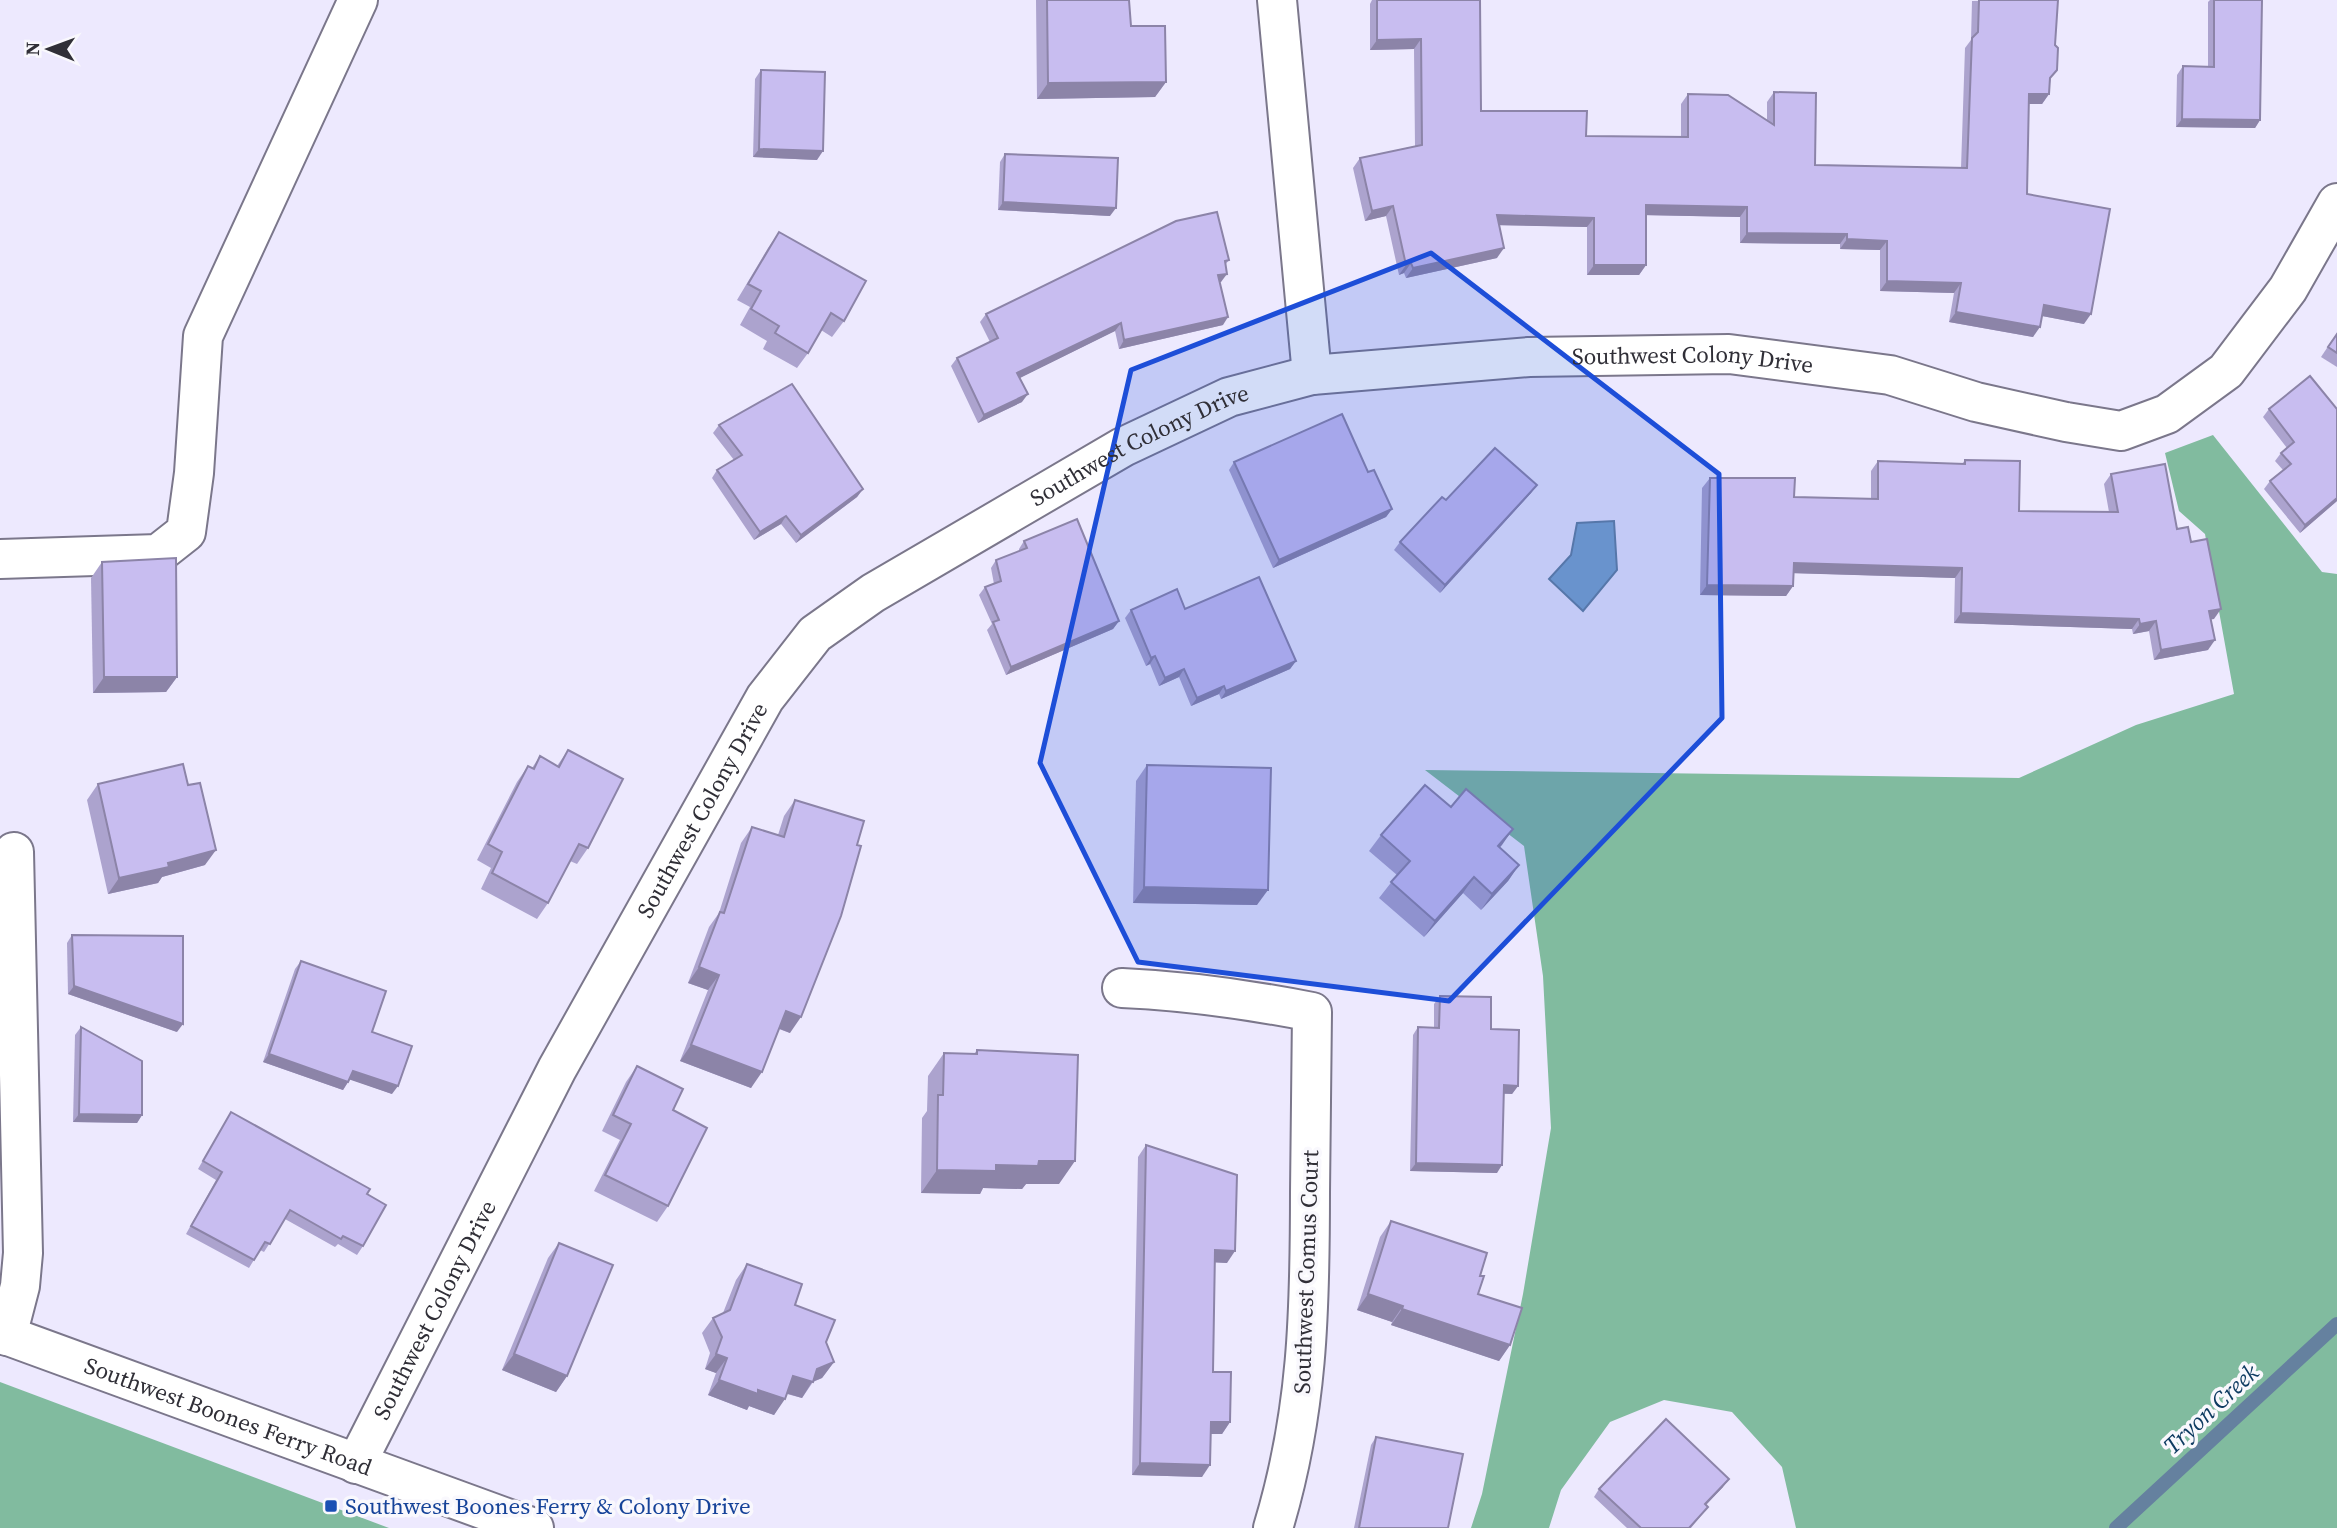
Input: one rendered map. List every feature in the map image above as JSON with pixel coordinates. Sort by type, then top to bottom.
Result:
[{"type":"street","points":[[0,559],[158,554],[186,532],[194,473],[203,336],[358,0]]},
{"type":"street","points":[[1277,0],[1312,375]]},
{"type":"street","name":"Southwest Colony Drive","points":[[356,1464],[557,1069],[765,698],[815,634],[873,593],[1123,446],[1229,397],[1312,375],[1530,357],[1729,354],[1890,374],[1976,402],[2121,431],[2167,414],[2226,371],[2288,289],[2337,203]]},
{"type":"street","points":[[4,1335],[20,1286],[23,1253],[14,852]]},
{"type":"street","name":"Southwest Comus Court","points":[[1122,988],[1239,997],[1312,1012],[1310,1296],[1305,1381],[1295,1446],[1273,1528]]},
{"type":"street","name":"Southwest Boones Ferry Road","points":[[4,1335],[534,1528]]},
{"type":"highlighted area","points":[[1431,253],[1719,474],[1722,718],[1449,1001],[1138,962],[1040,763],[1131,370]]},
{"type":"green space","points":[[2213,435],[2322,572],[2337,574],[2337,1528],[1796,1528],[1782,1467],[1732,1412],[1664,1400],[1610,1422],[1561,1490],[1549,1528],[1471,1528],[1482,1494],[1523,1294],[1551,1128],[1543,976],[1524,846],[1425,770],[2019,778],[2136,725],[2234,694],[2205,534],[2179,511],[2165,453]]},
{"type":"green space","points":[[0,1382],[389,1528],[0,1528]]},
{"type":"water","points":[[1614,521],[1617,570],[1583,611],[1549,579],[1571,555],[1577,523]]},
{"type":"building","points":[[1047,0],[1129,0],[1131,26],[1165,26],[1166,82],[1048,83]]},
{"type":"building","points":[[1377,0],[1480,0],[1481,111],[1587,111],[1586,136],[1688,137],[1688,94],[1728,95],[1774,125],[1774,92],[1816,93],[1815,165],[1967,168],[1972,38],[1978,32],[1979,0],[2058,0],[2055,45],[2058,48],[2057,70],[2050,78],[2049,94],[2029,94],[2027,194],[2110,209],[2091,314],[2044,305],[2040,327],[1956,312],[1961,283],[1887,281],[1887,241],[1847,239],[1847,234],[1747,233],[1747,207],[1646,205],[1646,265],[1594,265],[1594,218],[1497,215],[1504,248],[1413,268],[1411,263],[1406,265],[1393,206],[1372,211],[1360,158],[1422,145],[1421,39],[1377,40]]},
{"type":"building","points":[[2214,0],[2262,0],[2260,120],[2182,119],[2183,66],[2214,67]]},
{"type":"building","points":[[761,70],[825,72],[823,151],[759,149]]},
{"type":"building","points":[[1005,154],[1118,158],[1116,208],[1003,202]]},
{"type":"building","points":[[1217,212],[1229,260],[1225,261],[1227,274],[1218,275],[1228,317],[1124,340],[1121,323],[1017,373],[1028,394],[984,415],[957,358],[998,338],[986,314],[1176,221]]},
{"type":"building","points":[[779,232],[866,281],[844,321],[831,313],[808,353],[775,333],[779,326],[751,309],[761,291],[748,284]]},
{"type":"building","points":[[2337,334],[2337,353],[2328,347]]},
{"type":"building","points":[[2310,376],[2337,409],[2337,498],[2305,525],[2270,481],[2291,464],[2281,453],[2294,442],[2269,409]]},
{"type":"building","points":[[792,384],[863,489],[801,535],[786,516],[760,532],[717,470],[742,455],[719,425]]},
{"type":"building","points":[[1342,414],[1368,472],[1374,470],[1392,509],[1279,560],[1234,462]]},
{"type":"building","points":[[1495,448],[1537,485],[1445,585],[1400,542],[1442,497],[1446,500]]},
{"type":"building","points":[[1965,460],[2020,461],[2019,511],[2118,512],[2111,474],[2165,464],[2177,529],[2188,527],[2191,542],[2207,539],[2221,609],[2209,611],[2215,640],[2161,650],[2156,621],[2140,624],[2139,619],[1961,613],[1962,568],[1794,563],[1793,586],[1707,585],[1710,478],[1795,478],[1794,497],[1878,499],[1878,461],[1965,464]]},
{"type":"building","points":[[1077,519],[1119,621],[1011,667],[993,622],[999,620],[985,587],[1001,581],[996,560],[1027,548],[1024,541]]},
{"type":"building","points":[[176,558],[177,677],[104,677],[102,562]]},
{"type":"building","points":[[1259,577],[1296,661],[1226,691],[1224,686],[1197,698],[1184,669],[1165,678],[1155,656],[1151,658],[1131,610],[1177,589],[1185,609]]},
{"type":"building","points":[[568,750],[623,779],[588,848],[579,844],[548,903],[492,873],[502,852],[488,844],[528,766],[534,769],[540,756],[559,767]]},
{"type":"building","points":[[183,764],[188,785],[200,783],[216,850],[168,863],[169,867],[119,878],[98,784]]},
{"type":"building","points":[[1147,765],[1271,768],[1268,890],[1144,887]]},
{"type":"building","points":[[1425,785],[1451,807],[1466,789],[1513,829],[1498,846],[1519,865],[1492,894],[1474,877],[1435,921],[1391,882],[1410,861],[1381,835]]},
{"type":"building","points":[[795,800],[864,821],[857,845],[861,846],[841,916],[801,1017],[786,1011],[762,1072],[691,1045],[719,975],[699,967],[720,912],[724,913],[752,827],[784,837]]},
{"type":"building","points":[[72,935],[183,936],[183,1024],[74,986]]},
{"type":"building","points":[[301,961],[386,991],[372,1032],[412,1046],[398,1086],[353,1071],[348,1082],[269,1054]]},
{"type":"building","points":[[1440,996],[1491,997],[1491,1029],[1519,1030],[1518,1086],[1504,1085],[1502,1165],[1416,1163],[1418,1027],[1439,1028]]},
{"type":"building","points":[[81,1027],[142,1061],[142,1115],[79,1114]]},
{"type":"building","points":[[977,1050],[1078,1055],[1075,1161],[1039,1161],[1038,1166],[996,1165],[996,1171],[937,1170],[938,1095],[943,1095],[944,1053],[977,1054]]},
{"type":"building","points":[[637,1066],[683,1089],[673,1110],[707,1128],[668,1206],[605,1175],[631,1124],[613,1115]]},
{"type":"building","points":[[231,1112],[370,1189],[367,1194],[386,1205],[363,1246],[343,1236],[341,1239],[290,1210],[270,1244],[265,1242],[254,1260],[191,1226],[222,1172],[203,1161]]},
{"type":"building","points":[[1146,1145],[1237,1175],[1235,1251],[1215,1250],[1213,1372],[1231,1372],[1230,1422],[1211,1422],[1210,1465],[1140,1463]]},
{"type":"building","points":[[1391,1221],[1487,1253],[1478,1294],[1522,1308],[1510,1345],[1402,1309],[1403,1306],[1368,1294]]},
{"type":"building","points":[[559,1243],[613,1265],[567,1376],[514,1354]]},
{"type":"building","points":[[747,1264],[802,1284],[795,1305],[835,1320],[826,1342],[834,1362],[817,1369],[813,1382],[793,1376],[785,1399],[758,1390],[758,1394],[719,1380],[727,1358],[716,1354],[722,1337],[713,1318],[730,1310]]},
{"type":"building","points":[[1666,1419],[1729,1479],[1705,1504],[1708,1507],[1689,1528],[1641,1528],[1599,1489]]},
{"type":"building","points":[[1376,1437],[1463,1454],[1448,1528],[1359,1528]]},
{"type":"waterway","name":"Tryon Creek","points":[[2116,1528],[2337,1324]]},
{"type":"place","name":"Southwest Boones Ferry & Colony Drive","points":[[331,1506]]}]
